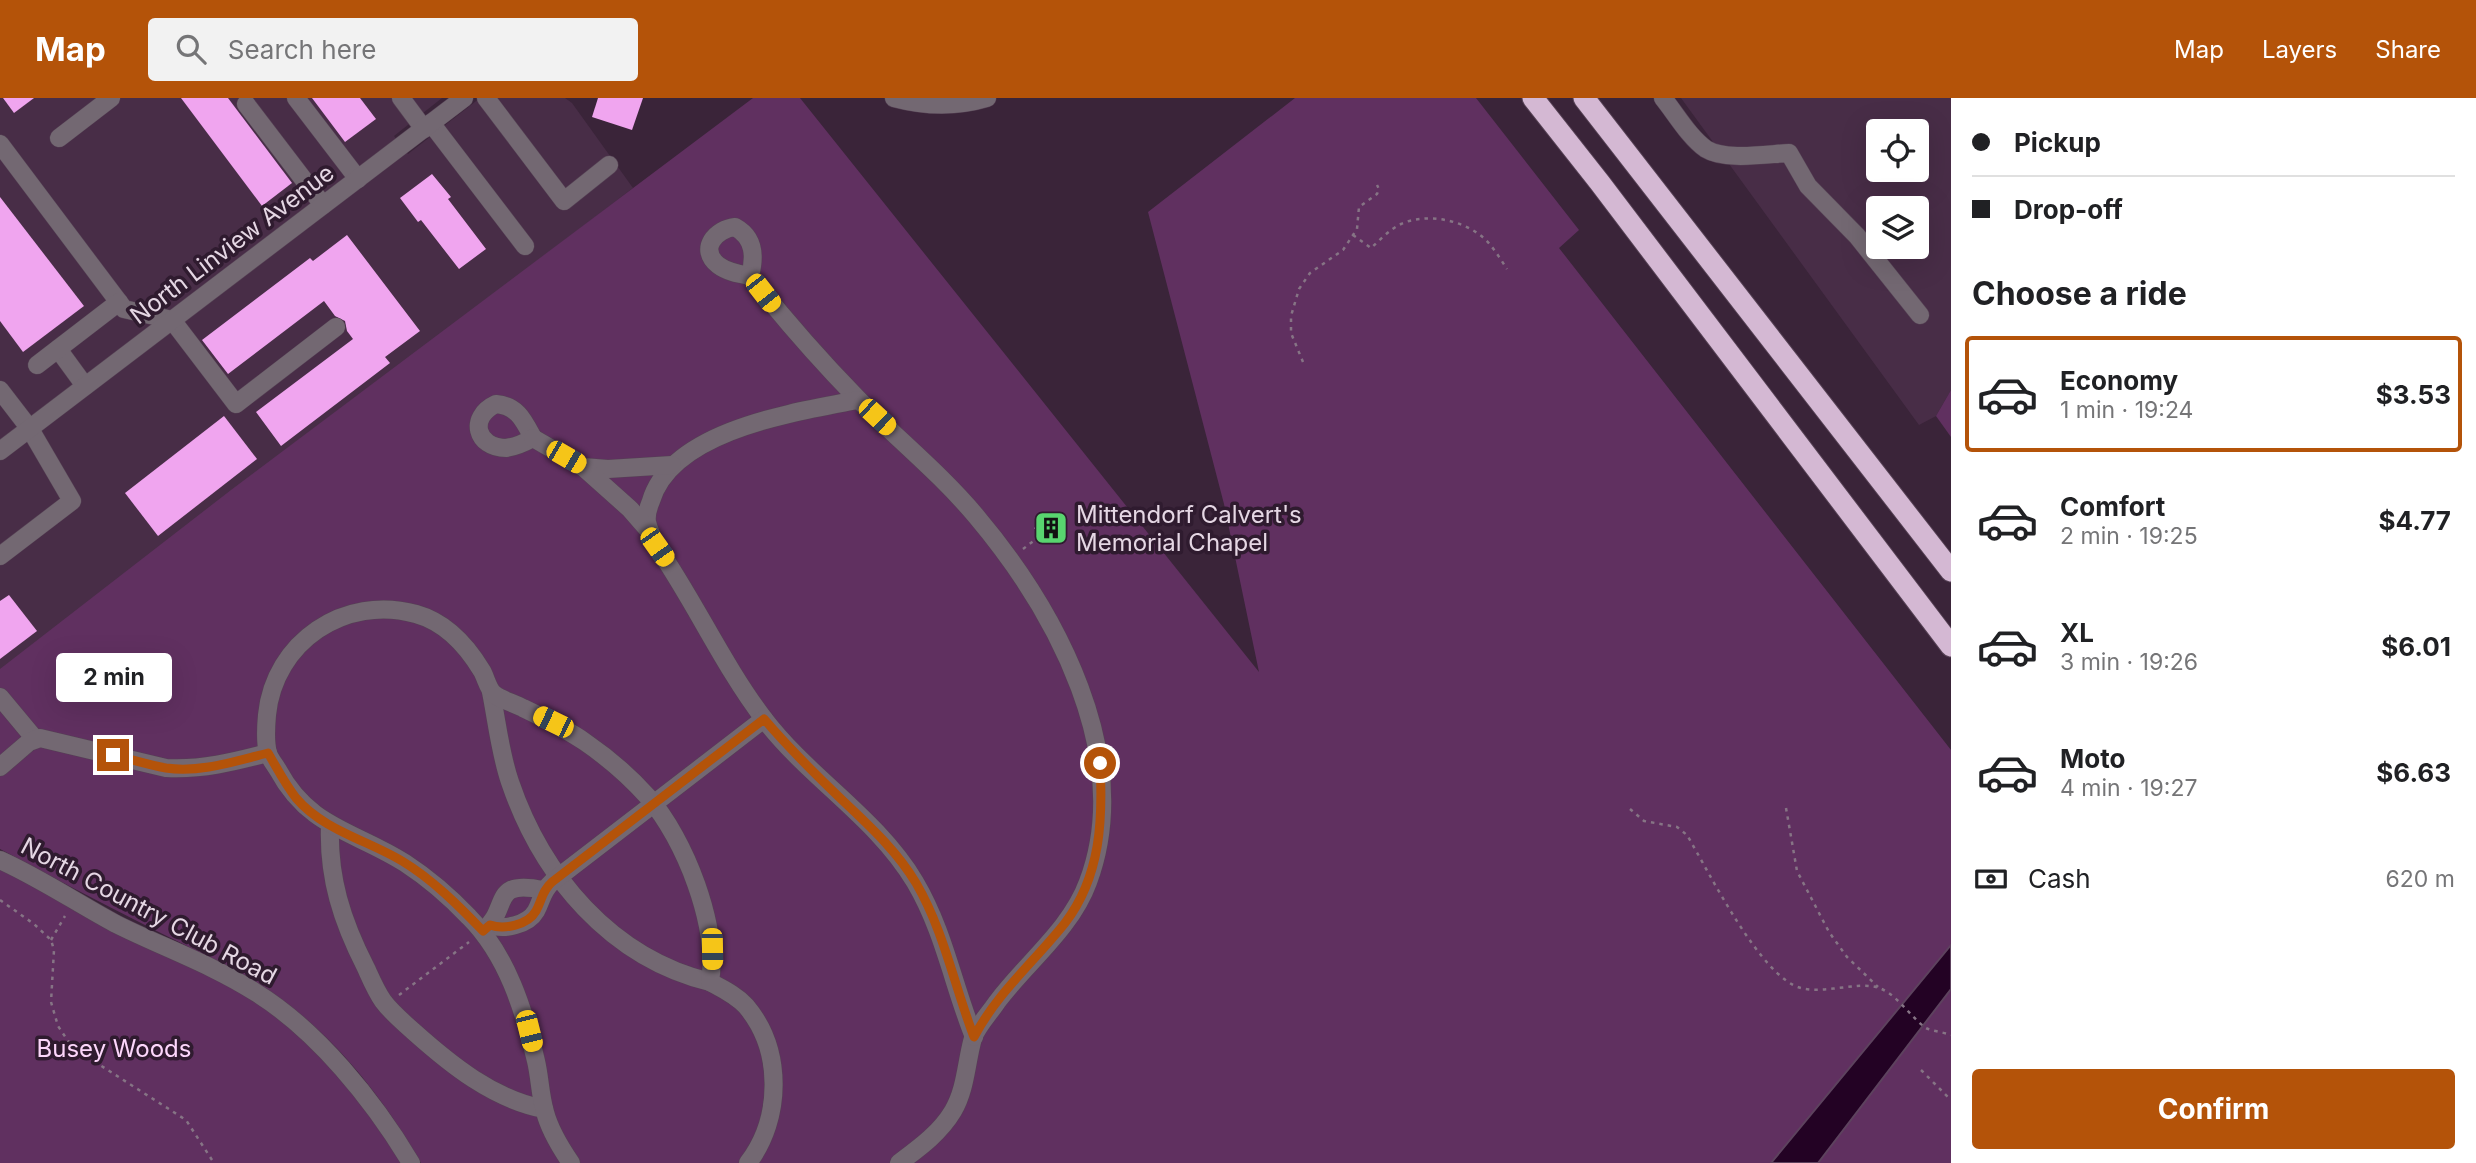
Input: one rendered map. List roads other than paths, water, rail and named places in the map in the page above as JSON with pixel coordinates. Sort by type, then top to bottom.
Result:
[{"type":"highway","points":[[1518,98],[1600,183]]},
{"type":"highway","points":[[1532,98],[1600,183],[1951,646]]},
{"type":"highway","points":[[1588,102],[1951,571]]},
{"type":"street","points":[[60,138],[111,98]]},
{"type":"street","points":[[296,98],[358,179]]},
{"type":"street","points":[[401,98],[428,126],[525,246]]},
{"type":"street","name":"North Linview Avenue","points":[[0,452],[464,98]]},
{"type":"street","points":[[486,98],[564,201],[609,165]]},
{"type":"street","points":[[894,98],[928,104],[951,104],[987,98]]},
{"type":"street","points":[[1663,98],[1695,138],[1713,152],[1729,155],[1789,153],[1808,186],[1857,236],[1920,315]]},
{"type":"street","points":[[246,104],[323,205]]},
{"type":"street","points":[[0,144],[124,309],[172,320],[236,404],[336,327]]},
{"type":"street","points":[[750,276],[789,325],[858,400],[932,469],[975,514],[1009,559],[1049,622],[1070,663],[1087,707],[1100,763],[1102,801],[1099,837],[1088,884],[1065,922],[1006,990],[974,1037],[962,1092],[942,1128],[899,1163]]},
{"type":"street","points":[[37,365],[119,302]]},
{"type":"street","points":[[58,349],[85,386]]},
{"type":"street","points":[[0,390],[30,429],[72,501],[0,556]]},
{"type":"street","points":[[650,532],[647,513],[653,493],[672,465],[737,429],[770,418],[858,400]]},
{"type":"street","points":[[533,439],[583,467],[630,509],[650,532],[764,719],[900,859],[915,882],[946,950],[974,1037]]},
{"type":"street","points":[[583,467],[608,470],[672,465]]},
{"type":"street","points":[[571,1163],[558,1144],[544,1109],[538,1066],[529,1031],[514,989],[486,928],[413,869],[330,825],[297,799],[268,753],[266,726],[269,699],[283,664],[295,648],[331,620],[375,608],[394,609],[430,619],[463,644],[476,660],[491,692],[510,783],[528,824],[558,877],[579,903],[623,944],[671,970],[710,982],[730,992],[755,1018],[766,1041],[773,1070],[773,1106],[766,1130],[748,1163]]},
{"type":"street","points":[[491,692],[553,722],[585,742],[619,769],[653,804],[682,852],[696,885],[712,949],[710,982]]},
{"type":"street","points":[[0,697],[35,739]]},
{"type":"street","points":[[486,928],[499,928],[529,919],[536,912],[543,890],[558,877],[764,719]]},
{"type":"street","points":[[0,767],[35,739],[60,741],[166,768],[215,767],[268,753]]},
{"type":"street","points":[[330,825],[331,872],[337,902],[350,936],[382,1000],[426,1043],[477,1082],[503,1095],[544,1109]]},
{"type":"street","name":"North Country Club Road","points":[[0,860],[117,924],[211,968],[277,1007],[308,1032],[374,1107],[411,1163]]},
{"type":"street","points":[[486,928],[500,902],[511,890],[526,887],[543,890]]},
{"type":"place","name":"Mittendorf Calvert's Memorial Chapel","points":[[1051,528]]},
{"type":"park label","name":"Busey Woods","points":[[114,1048]]}]
